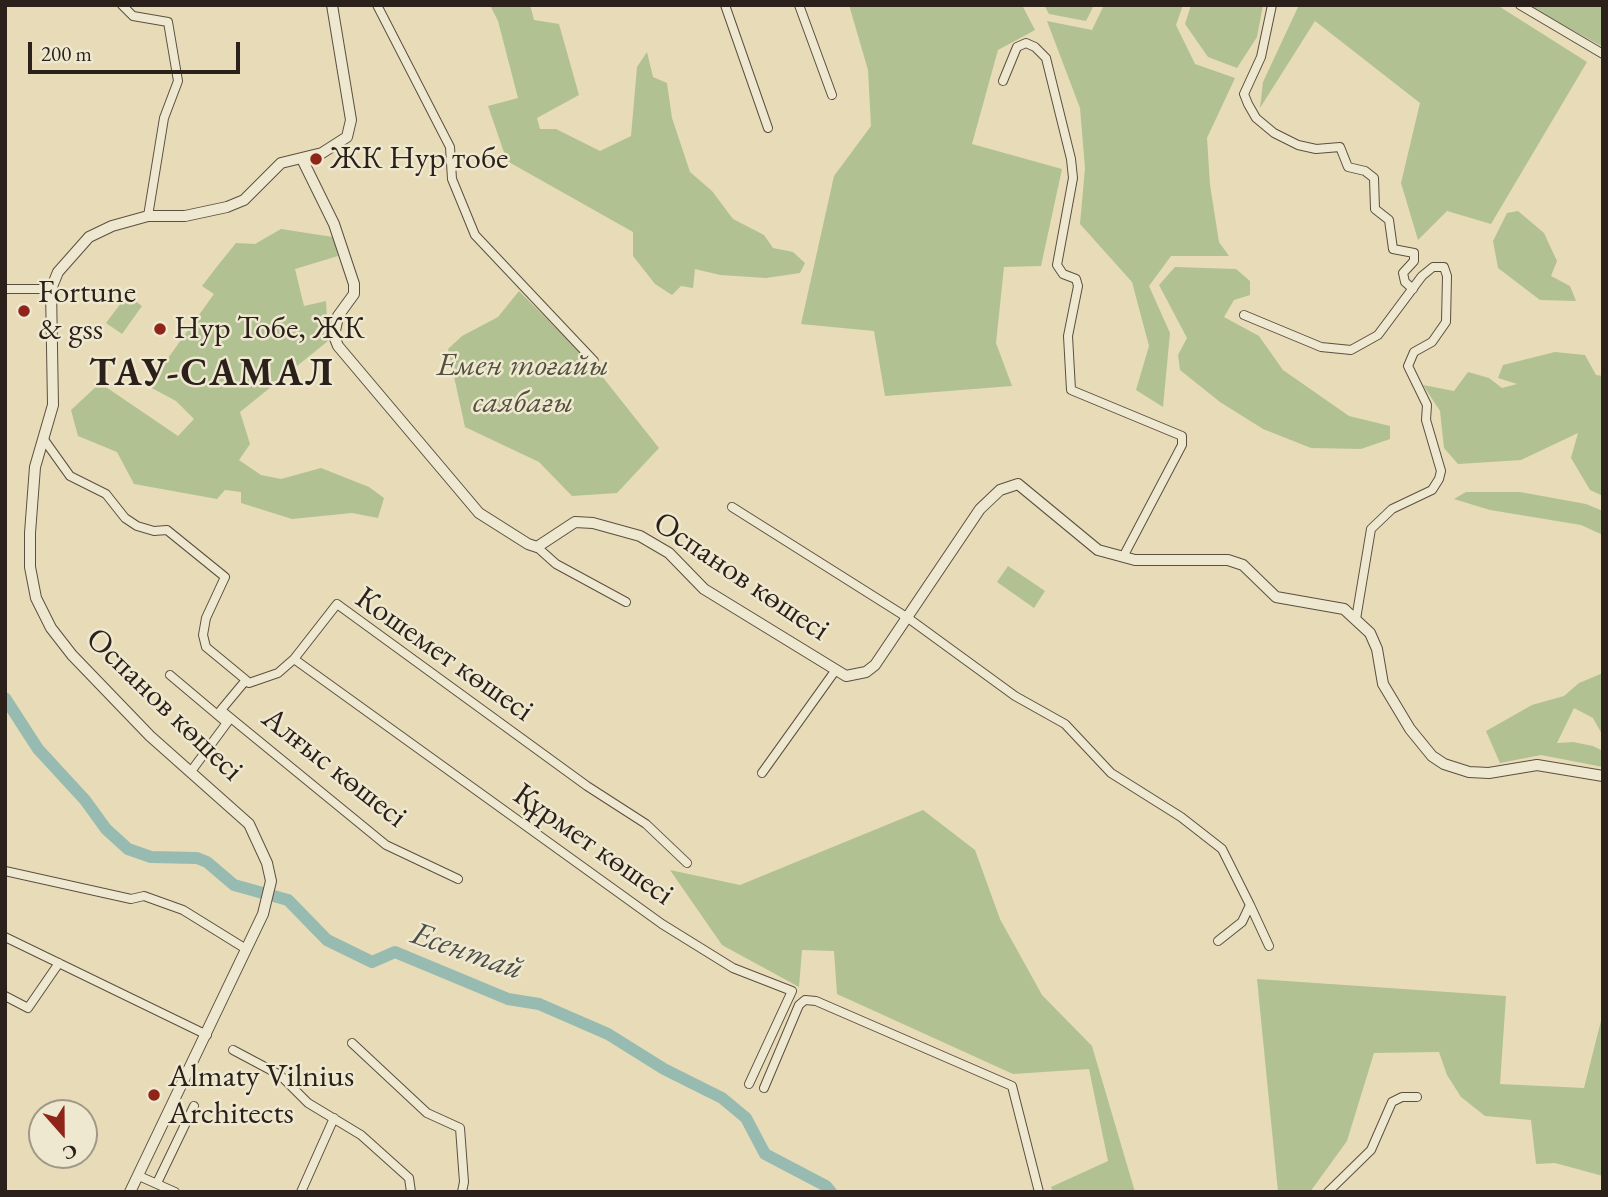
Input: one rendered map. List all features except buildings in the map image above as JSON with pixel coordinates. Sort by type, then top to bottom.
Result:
[{"type":"street","points":[[122,5],[133,16],[168,22],[178,81],[164,118],[148,216]]},
{"type":"street","points":[[5,289],[51,289],[58,272],[89,237],[113,226],[148,216],[185,216],[227,207],[244,200],[281,163],[335,148],[347,137],[351,120],[331,5]]},
{"type":"street","points":[[377,5],[450,147],[452,179],[475,235],[594,361]]},
{"type":"street","points":[[725,5],[768,128]]},
{"type":"street","points":[[799,5],[832,95]]},
{"type":"street","points":[[1272,5],[1261,57],[1244,94],[1248,104],[1256,118],[1274,133],[1298,145],[1316,149],[1340,147],[1348,167],[1374,178],[1375,209],[1390,220],[1393,249],[1414,253],[1414,261],[1403,273],[1405,282],[1413,289]]},
{"type":"street","points":[[1520,5],[1603,54]]},
{"type":"street","points":[[1003,81],[1017,47],[1026,43],[1035,47],[1046,58],[1071,159],[1073,178],[1057,265],[1062,274],[1076,279],[1078,286],[1068,336],[1071,390],[1182,436],[1182,445],[1123,557]]},
{"type":"street","points":[[302,159],[334,224],[354,284],[354,294],[338,316],[334,336],[338,346],[479,513],[511,535],[537,547],[556,564],[626,602]]},
{"type":"street","points":[[1244,315],[1321,347],[1351,350],[1378,335],[1433,267],[1444,267],[1447,276],[1446,322],[1432,342],[1414,352],[1408,366],[1427,405],[1426,420],[1441,471],[1432,490],[1392,509],[1371,528],[1356,619],[1374,641],[1383,684],[1420,743],[1438,760],[1469,772],[1489,773],[1538,765],[1603,776]]},
{"type":"street","name":"Оспанов көшесі","points":[[51,289],[53,405],[45,441],[35,467],[30,533],[30,567],[36,598],[51,628],[72,655],[149,736],[192,770],[249,824],[267,863],[271,881],[263,914],[130,1192]]},
{"type":"street","points":[[45,441],[70,476],[106,494],[125,517],[137,526],[154,531],[167,530],[225,577],[206,618],[203,635],[206,646],[246,680]]},
{"type":"street","name":"Оспанов көшесі","points":[[537,547],[575,522],[593,523],[640,536],[669,553],[704,589],[846,676],[866,672],[875,665],[980,509],[1000,490],[1018,484],[1033,493],[1083,541],[1098,550],[1123,557],[1169,562],[1228,560],[1244,565],[1276,597],[1344,609],[1356,619]]},
{"type":"street","points":[[732,507],[908,618],[1015,696],[1065,724],[1111,773],[1181,817],[1222,849],[1269,946]]},
{"type":"street","name":"Кошемет көшесі","points":[[246,680],[249,683],[278,673],[294,659],[337,604],[587,786],[646,824],[687,863]]},
{"type":"street","name":"Құрмет көшесі","points":[[294,659],[662,923],[733,968],[792,992],[749,1084]]},
{"type":"street","points":[[762,773],[835,671]]},
{"type":"street","name":"Алғыс көшесі","points":[[170,675],[386,845],[458,879]]},
{"type":"street","name":"Алғыс көшесі","points":[[229,720],[221,709],[246,680]]},
{"type":"street","points":[[192,770],[229,720]]},
{"type":"street","points":[[5,871],[131,899],[144,896],[183,910],[246,949]]},
{"type":"street","points":[[1218,941],[1242,922],[1250,905]]},
{"type":"street","points":[[5,937],[207,1035]]},
{"type":"street","points":[[5,996],[29,1008],[58,963]]},
{"type":"street","points":[[764,1088],[799,1004],[805,1000],[816,1001],[1012,1086],[1040,1192]]},
{"type":"street","points":[[352,1043],[427,1113],[460,1128],[464,1182],[461,1192]]},
{"type":"street","points":[[233,1050],[280,1075],[308,1103],[361,1135],[409,1178],[411,1192]]},
{"type":"street","points":[[1328,1192],[1371,1150],[1392,1102],[1402,1097],[1416,1097]]},
{"type":"street","points":[[157,1183],[194,1106]]},
{"type":"street","points":[[301,1192],[334,1118]]},
{"type":"street","points":[[139,1176],[171,1191]]},
{"type":"green space","points":[[490,5],[530,5],[534,20],[559,24],[579,95],[537,118],[540,129],[556,129],[600,151],[631,136],[637,67],[647,52],[653,77],[667,83],[672,118],[690,172],[712,191],[733,219],[764,235],[773,248],[793,252],[805,263],[800,273],[766,278],[720,275],[695,269],[693,288],[681,286],[672,295],[655,284],[633,256],[633,232],[507,161],[488,106],[518,98],[498,21]]},
{"type":"green space","points":[[849,5],[1022,5],[1035,30],[998,50],[972,144],[1062,169],[1041,266],[1004,267],[996,343],[1012,386],[885,396],[874,331],[801,324],[834,176],[871,126],[868,70]]},
{"type":"green space","points":[[1044,5],[1094,5],[1086,21],[1049,14]]},
{"type":"green space","points":[[1104,5],[1183,5],[1176,25],[1195,64],[1235,78],[1207,138],[1210,185],[1219,242],[1229,256],[1171,256],[1149,286],[1170,333],[1163,407],[1136,390],[1149,346],[1132,282],[1080,224],[1085,168],[1080,108],[1047,21],[1092,30]]},
{"type":"green space","points":[[1191,5],[1263,5],[1257,37],[1237,68],[1208,57],[1185,24]]},
{"type":"green space","points":[[1299,5],[1497,5],[1587,62],[1491,224],[1447,211],[1418,240],[1401,183],[1420,103],[1315,21],[1260,108],[1263,82]]},
{"type":"green space","points":[[1527,5],[1603,5],[1603,47]]},
{"type":"green space","points":[[1518,211],[1544,233],[1557,261],[1551,276],[1570,286],[1576,301],[1540,300],[1498,268],[1493,241],[1507,213]]},
{"type":"green space","points":[[281,229],[333,237],[338,256],[295,269],[304,306],[326,301],[328,341],[240,412],[250,444],[239,460],[261,475],[281,479],[321,468],[369,487],[384,498],[378,518],[352,513],[292,519],[241,503],[241,492],[225,490],[217,499],[134,484],[117,452],[78,436],[71,410],[100,383],[178,436],[194,419],[176,401],[148,386],[214,294],[202,286],[236,243],[255,244]]},
{"type":"green space","points":[[1175,267],[1236,269],[1250,281],[1250,295],[1234,300],[1224,317],[1259,336],[1283,370],[1349,416],[1390,426],[1390,439],[1361,449],[1311,448],[1263,429],[1220,402],[1180,370],[1178,355],[1187,338],[1159,285]]},
{"type":"green space","name":"Емен тоғайы саябағы","points":[[519,291],[593,365],[659,448],[617,493],[572,496],[539,462],[465,427],[448,349],[462,336],[498,317]]},
{"type":"green space","points":[[127,295],[142,306],[122,334],[106,323]]},
{"type":"green space","points":[[1555,352],[1585,355],[1596,375],[1603,376],[1603,496],[1590,490],[1571,458],[1578,433],[1521,460],[1458,464],[1444,448],[1440,411],[1423,385],[1454,391],[1468,372],[1489,378],[1502,388],[1517,384],[1498,378],[1503,365]]},
{"type":"green space","points":[[1466,492],[1520,492],[1586,504],[1603,511],[1603,535],[1581,525],[1490,510],[1454,499]]},
{"type":"green space","points":[[1008,566],[1045,591],[1034,608],[997,582]]},
{"type":"green space","points":[[1603,673],[1603,736],[1593,718],[1574,708],[1557,743],[1573,742],[1603,751],[1603,767],[1541,755],[1500,763],[1486,731],[1532,705],[1564,696],[1579,683]]},
{"type":"green space","points":[[923,810],[975,850],[1000,919],[1042,995],[1092,1046],[1135,1192],[1053,1192],[1051,1187],[1108,1161],[1089,1069],[1013,1074],[837,994],[834,951],[802,950],[799,987],[722,945],[670,870],[740,885]]},
{"type":"green space","points":[[1257,979],[1506,996],[1500,1084],[1584,1088],[1603,1013],[1603,1176],[1555,1163],[1536,1164],[1531,1120],[1485,1116],[1461,1097],[1447,1075],[1439,1052],[1374,1053],[1347,1141],[1310,1192],[1278,1192]]},
{"type":"waterway","name":"Есентай","points":[[5,698],[38,749],[85,800],[106,829],[128,849],[151,857],[197,858],[207,862],[234,885],[288,900],[327,940],[372,962],[395,952],[508,999],[539,1004],[608,1034],[664,1069],[722,1098],[746,1118],[765,1154],[826,1186],[831,1192]]},
{"type":"place","name":"ЖК Нур тобе","points":[[316,159]]},
{"type":"place","name":"Fortune & gss","points":[[24,311]]},
{"type":"place","name":"Нур Тобе, ЖК","points":[[160,329]]},
{"type":"place","name":"Almaty Vilnius Architects","points":[[154,1095]]},
{"type":"district","name":"ТАУ-САМАЛ","points":[[212,375]]}]
